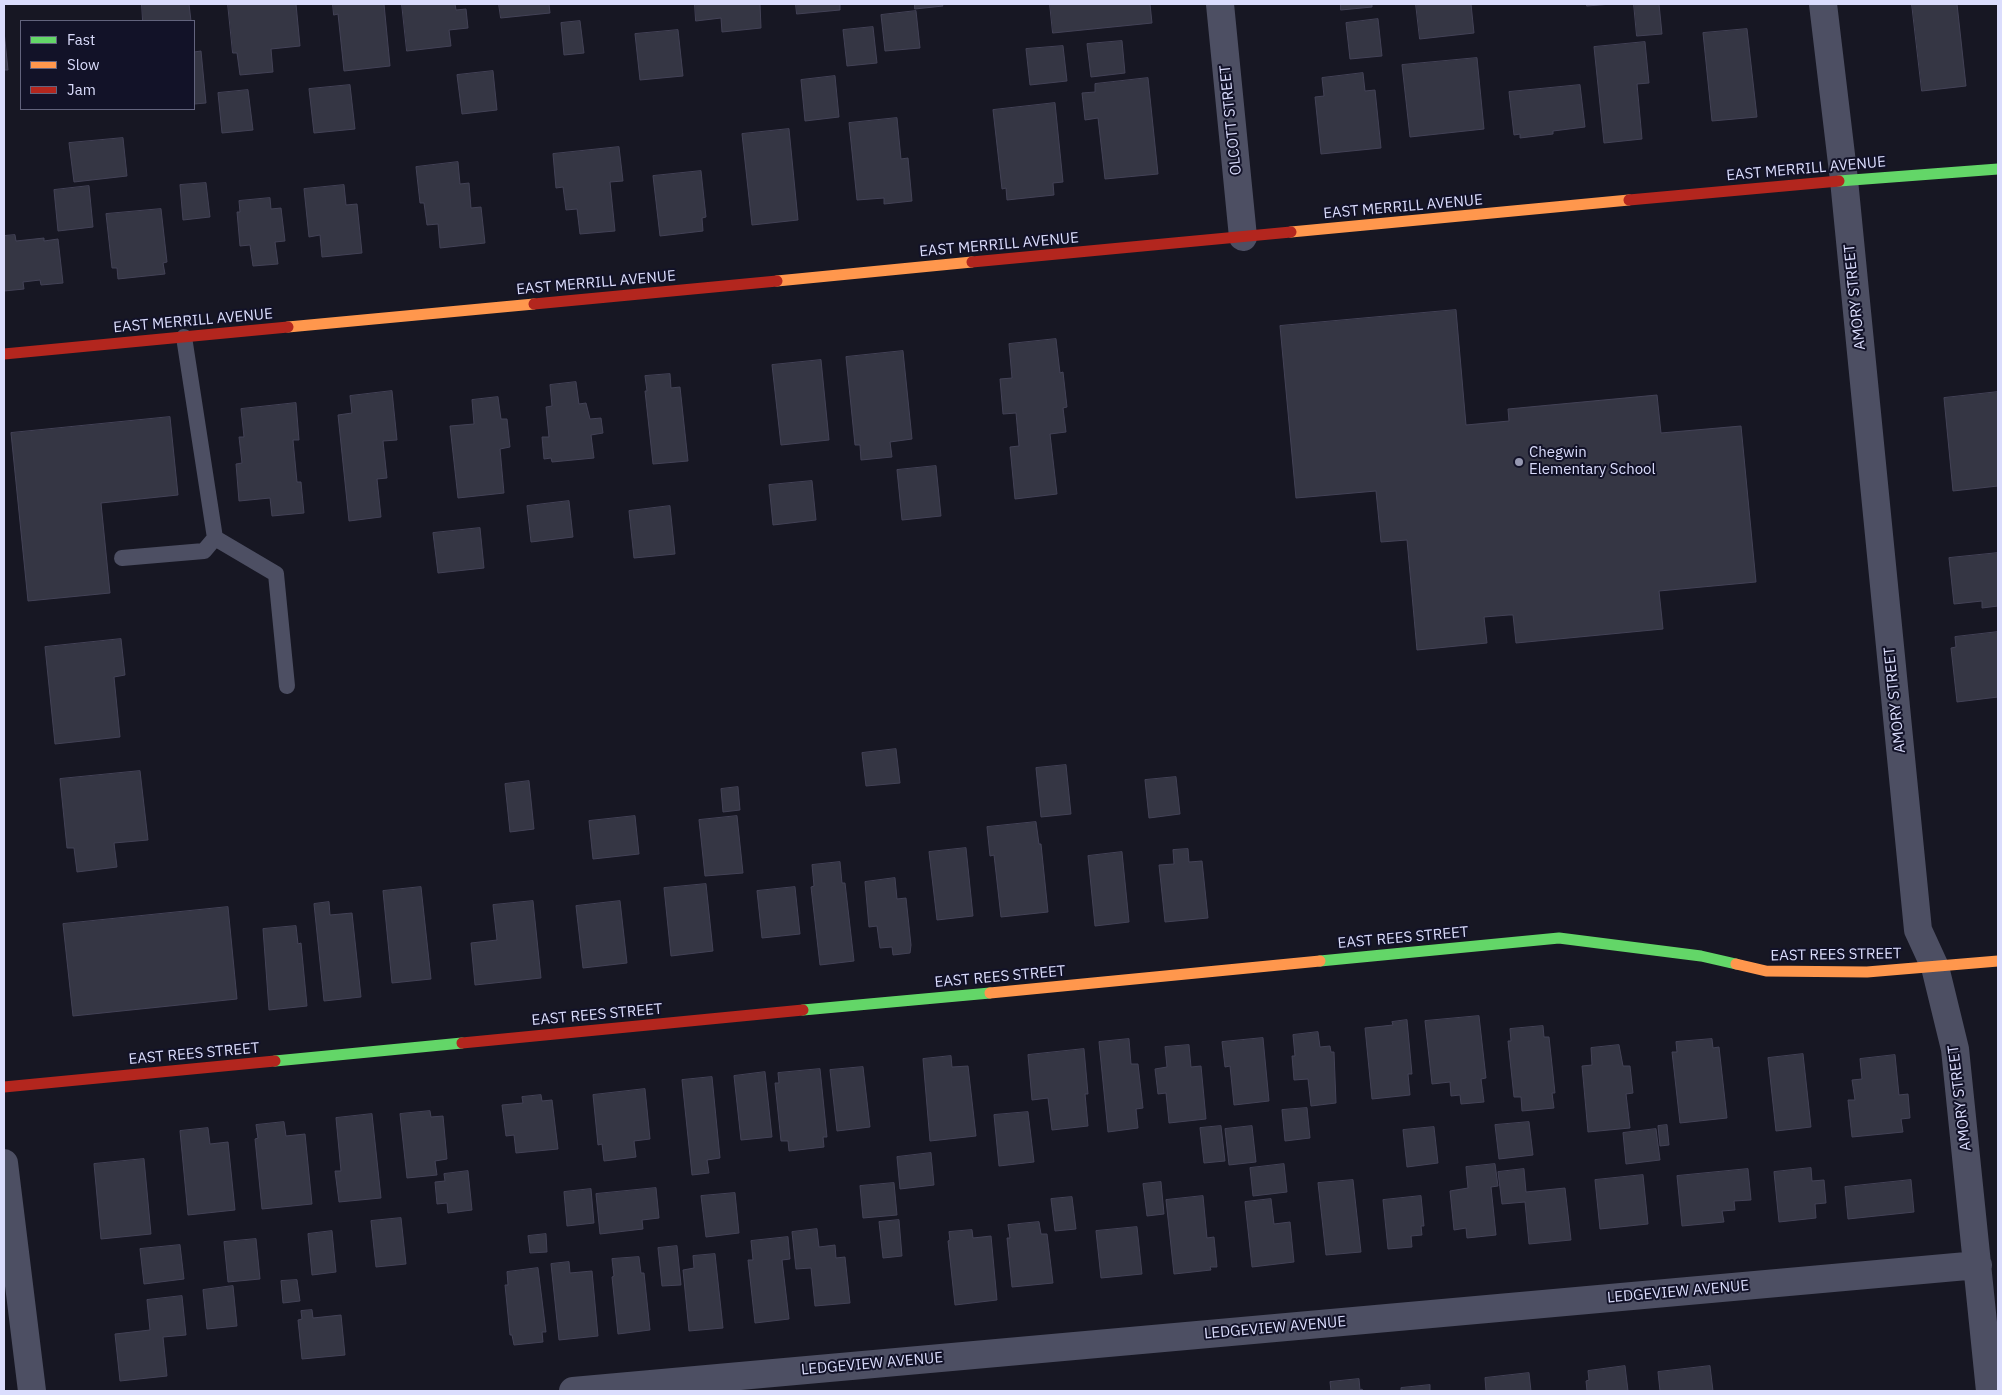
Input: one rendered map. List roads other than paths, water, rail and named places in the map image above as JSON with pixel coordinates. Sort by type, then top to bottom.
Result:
[{"type":"street","name":"OLCOTT STREET","points":[[1220,4],[1243,237]]},
{"type":"street","name":"AMORY STREET","points":[[1823,4],[1844,180],[1918,930],[1935,967],[1955,1049],[1990,1391]]},
{"type":"street","name":"EAST MERRILL AVENUE","points":[[4,354],[1844,180],[1998,169]]},
{"type":"street","name":"EAST REES STREET","points":[[4,1087],[1559,938],[1701,956],[1766,971],[1858,972],[1998,961]]},
{"type":"street","points":[[4,1163],[13,1303],[32,1391]]},
{"type":"street","name":"LEDGEVIEW AVENUE","points":[[572,1391],[1978,1265]]},
{"type":"lane","points":[[122,558],[204,551],[215,538],[184,337]]},
{"type":"lane","points":[[215,538],[276,574],[287,686]]},
{"type":"place","name":"Chegwin Elementary School","points":[[1519,462]]}]
